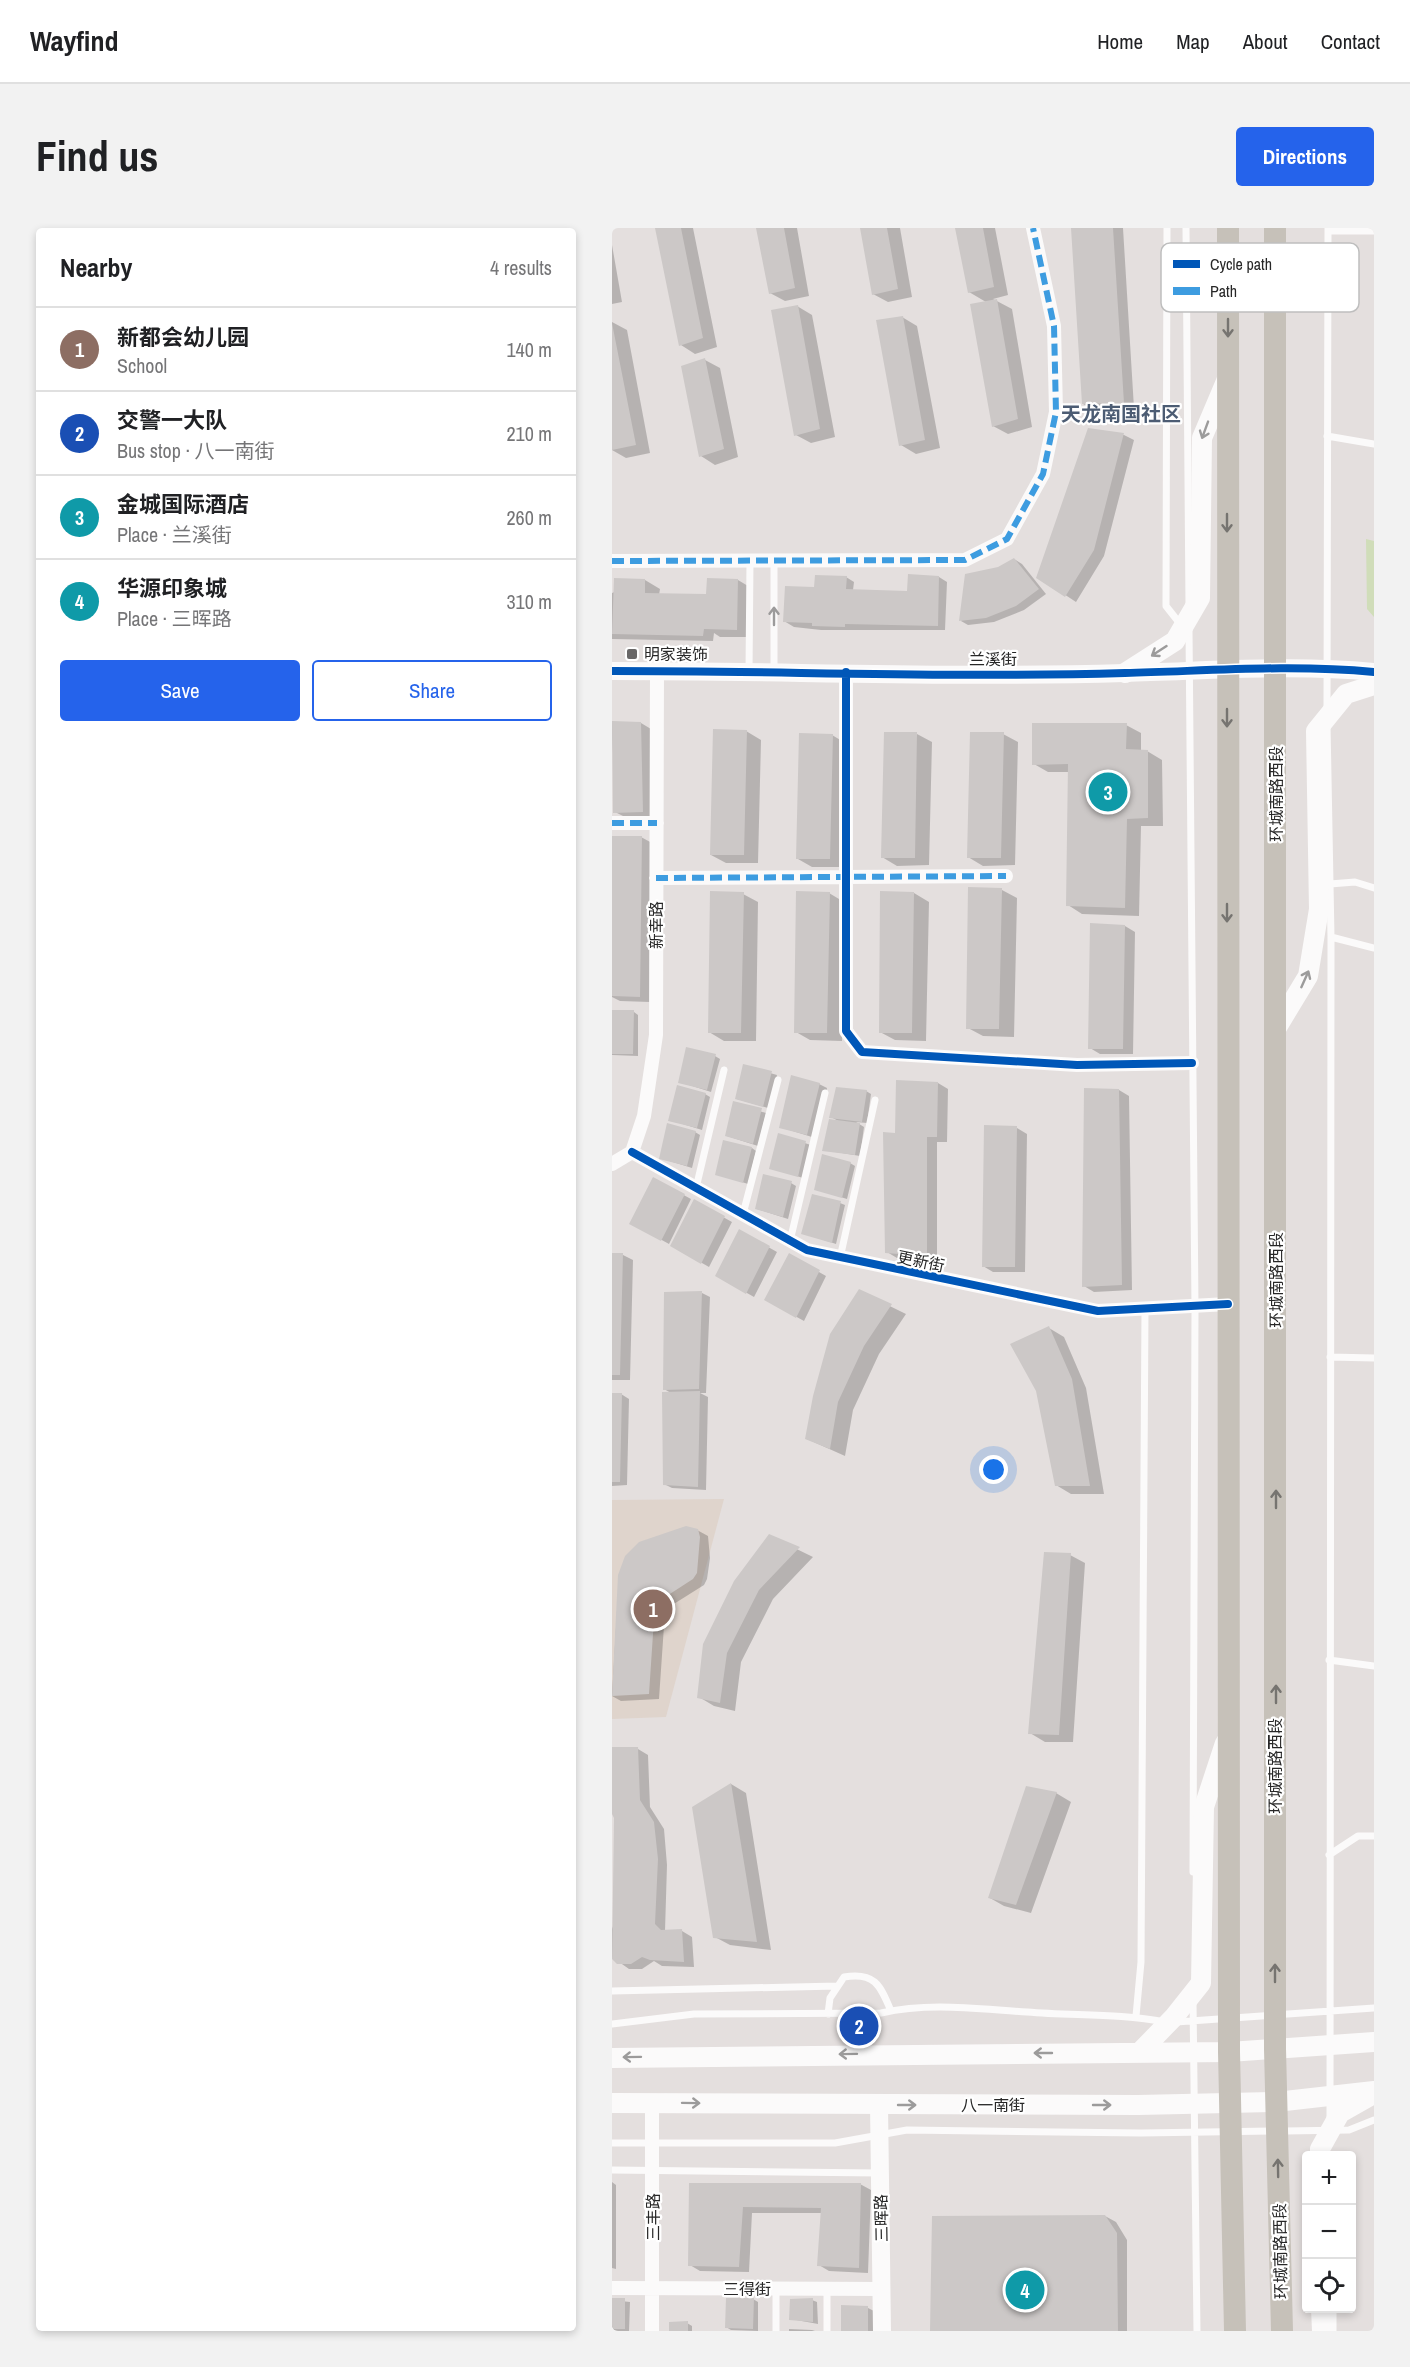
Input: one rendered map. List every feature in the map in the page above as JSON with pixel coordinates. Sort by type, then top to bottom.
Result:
[{"type":"main road","name":"环城南路西段","points":[[1275,228],[1275,243]]},
{"type":"main road","points":[[1228,312],[1228,2019],[1235,2331]]},
{"type":"main road","name":"环城南路西段","points":[[1275,312],[1275,2049],[1282,2331]]},
{"type":"main road","points":[[1125,673],[1175,641],[1200,598],[1202,438],[1228,376]]},
{"type":"main road","points":[[1276,1029],[1308,976],[1318,920],[1316,731],[1346,694],[1374,685]]},
{"type":"main road","points":[[1140,2052],[1169,2023],[1201,1983],[1204,1807],[1228,1735]]},
{"type":"main road","points":[[612,2058],[1229,2052],[1328,2047],[1374,2042]]},
{"type":"main road","points":[[1327,2144],[1340,2113],[1374,2093]]},
{"type":"main road","name":"八一南街","points":[[612,2103],[1194,2104],[1276,2102],[1374,2093]]},
{"type":"main road","points":[[1322,2313],[1322,2331]]},
{"type":"street","points":[[612,561],[965,560],[1007,539],[1043,474],[1056,412],[1054,326],[1033,228]]},
{"type":"street","name":"兰溪街","points":[[612,671],[1125,673],[1276,667],[1374,672]]},
{"type":"street","name":"新幸路","points":[[632,1152],[644,1116],[656,1035],[657,671]]},
{"type":"street","points":[[846,672],[846,1031],[862,1052],[1077,1065],[1192,1063]]},
{"type":"street","points":[[612,823],[657,823]]},
{"type":"street","points":[[656,878],[1006,876]]},
{"type":"street","points":[[612,1164],[632,1152]]},
{"type":"street","name":"更新街","points":[[632,1152],[807,1250],[1098,1311],[1195,1308],[1228,1304]]},
{"type":"street","name":"三丰路","points":[[652,2102],[652,2331]]},
{"type":"street","name":"三晖路","points":[[879,2105],[882,2331]]},
{"type":"street","name":"三得街","points":[[612,2288],[883,2289]]},
{"type":"lane","points":[[1167,228],[1167,243]]},
{"type":"lane","points":[[1328,229],[1374,231]]},
{"type":"lane","points":[[1167,312],[1166,606],[1186,623]]},
{"type":"lane","points":[[1186,312],[1186,623],[1195,1308],[1193,1876]]},
{"type":"lane","points":[[1327,2144],[1329,2096],[1331,937],[1326,668],[1328,312]]},
{"type":"lane","points":[[1327,436],[1374,444]]},
{"type":"lane","points":[[750,561],[750,671]]},
{"type":"lane","points":[[774,561],[774,672]]},
{"type":"lane","points":[[1330,884],[1355,882],[1374,888]]},
{"type":"lane","points":[[1331,937],[1374,948]]},
{"type":"lane","points":[[696,1188],[724,1070]]},
{"type":"lane","points":[[743,1214],[778,1080]]},
{"type":"lane","points":[[790,1241],[825,1093]]},
{"type":"lane","points":[[840,1258],[875,1101]]},
{"type":"lane","points":[[1136,2016],[1141,1950],[1144,1309]]},
{"type":"lane","points":[[1330,1357],[1374,1358]]},
{"type":"lane","points":[[1329,1660],[1374,1666]]},
{"type":"lane","points":[[1329,1855],[1358,1836],[1374,1836]]},
{"type":"lane","points":[[1193,1923],[1197,2331]]},
{"type":"lane","points":[[828,2014],[830,1998],[844,1977],[861,1974],[870,1977],[884,1993],[891,2011]]},
{"type":"lane","points":[[612,1991],[837,1986]]},
{"type":"lane","points":[[612,2024],[694,2014],[828,2014],[963,2006],[1027,2012],[1136,2016],[1169,2023],[1374,2008]]},
{"type":"lane","points":[[612,2143],[835,2143],[907,2130],[1277,2131],[1327,2144],[1349,2130],[1374,2120]]},
{"type":"lane","points":[[612,2170],[880,2173]]},
{"type":"lane","points":[[776,2289],[776,2331]]},
{"type":"lane","points":[[827,2289],[827,2331]]},
{"type":"lane","points":[[1333,2313],[1333,2331]]},
{"type":"shaded area","points":[[724,1499],[666,1717],[612,1719],[612,1500]]},
{"type":"green space","points":[[1366,539],[1374,541],[1374,617],[1367,609]]},
{"type":"building","points":[[655,228],[681,228],[703,338],[679,346]]},
{"type":"building","points":[[756,228],[784,228],[795,288],[769,294]]},
{"type":"building","points":[[860,228],[887,228],[898,289],[872,295]]},
{"type":"building","points":[[955,228],[983,228],[994,287],[968,293]]},
{"type":"building","points":[[1071,228],[1113,228],[1124,403],[1082,404]]},
{"type":"building","points":[[997,299],[1018,419],[992,427],[970,304]]},
{"type":"building","points":[[798,305],[820,429],[794,436],[771,310]]},
{"type":"building","points":[[903,316],[925,440],[899,446],[876,320]]},
{"type":"building","points":[[612,323],[636,445],[612,450]]},
{"type":"building","points":[[705,358],[724,449],[699,457],[681,366]]},
{"type":"building","points":[[1088,428],[1124,433],[1094,550],[1065,597],[1036,578]]},
{"type":"building","points":[[1014,558],[1039,589],[1016,606],[986,618],[959,621],[965,574],[998,567]]},
{"type":"building","points":[[908,574],[939,576],[938,626],[845,624],[845,627],[783,622],[785,586],[814,587],[815,575],[847,576],[846,589],[907,591]]},
{"type":"building","points":[[614,578],[645,579],[645,593],[706,594],[707,578],[738,579],[737,630],[704,629],[703,636],[612,634]]},
{"type":"building","points":[[612,721],[641,722],[643,812],[613,813]]},
{"type":"building","points":[[1032,723],[1127,723],[1126,749],[1148,750],[1148,818],[1127,819],[1125,908],[1066,906],[1068,764],[1032,765]]},
{"type":"building","points":[[713,729],[747,730],[744,855],[710,855]]},
{"type":"building","points":[[884,732],[917,732],[915,858],[881,858]]},
{"type":"building","points":[[970,732],[1004,732],[1001,858],[967,858]]},
{"type":"building","points":[[799,733],[833,734],[830,859],[796,859]]},
{"type":"building","points":[[612,836],[642,836],[640,997],[612,996]]},
{"type":"building","points":[[968,887],[1002,888],[999,1029],[966,1029]]},
{"type":"building","points":[[710,891],[744,892],[741,1033],[708,1033]]},
{"type":"building","points":[[796,891],[830,892],[827,1033],[794,1033]]},
{"type":"building","points":[[880,891],[914,892],[912,1033],[879,1033]]},
{"type":"building","points":[[1090,923],[1125,925],[1123,1049],[1088,1049]]},
{"type":"building","points":[[612,1010],[634,1010],[633,1054],[612,1054]]},
{"type":"building","points":[[686,1047],[716,1054],[707,1090],[678,1083]]},
{"type":"building","points":[[743,1064],[772,1071],[763,1107],[735,1099]]},
{"type":"building","points":[[791,1075],[820,1083],[807,1135],[779,1128]]},
{"type":"building","points":[[896,1080],[938,1082],[937,1137],[927,1137],[927,1256],[885,1253],[883,1132],[895,1133]]},
{"type":"building","points":[[677,1085],[706,1093],[697,1128],[668,1121]]},
{"type":"building","points":[[836,1087],[867,1090],[862,1122],[829,1118]]},
{"type":"building","points":[[1084,1088],[1119,1089],[1122,1285],[1082,1287]]},
{"type":"building","points":[[733,1101],[762,1108],[753,1144],[725,1136]]},
{"type":"building","points":[[829,1119],[860,1123],[855,1155],[822,1151]]},
{"type":"building","points":[[667,1123],[696,1131],[687,1166],[659,1159]]},
{"type":"building","points":[[984,1125],[1017,1126],[1015,1267],[982,1267]]},
{"type":"building","points":[[778,1133],[806,1141],[798,1177],[769,1169]]},
{"type":"building","points":[[723,1140],[752,1147],[743,1183],[715,1175]]},
{"type":"building","points":[[822,1154],[851,1162],[842,1198],[814,1190]]},
{"type":"building","points":[[763,1174],[792,1181],[783,1217],[755,1209]]},
{"type":"building","points":[[653,1177],[685,1194],[661,1241],[629,1224]]},
{"type":"building","points":[[812,1194],[841,1201],[832,1243],[801,1234]]},
{"type":"building","points":[[694,1199],[725,1216],[701,1264],[670,1246]]},
{"type":"building","points":[[739,1229],[770,1246],[746,1294],[715,1276]]},
{"type":"building","points":[[612,1253],[623,1253],[620,1375],[612,1375]]},
{"type":"building","points":[[789,1253],[820,1270],[796,1318],[764,1300]]},
{"type":"building","points":[[859,1289],[892,1304],[864,1346],[838,1402],[830,1449],[805,1439],[813,1396],[830,1334]]},
{"type":"building","points":[[702,1291],[699,1389],[663,1390],[664,1292]]},
{"type":"building","points":[[1049,1326],[1072,1379],[1090,1486],[1055,1486],[1036,1391],[1010,1344]]},
{"type":"building","points":[[700,1391],[698,1487],[663,1485],[662,1392]]},
{"type":"building","points":[[612,1393],[622,1393],[620,1482],[612,1482]]},
{"type":"building","points":[[686,1526],[698,1529],[700,1537],[697,1573],[693,1579],[659,1601],[654,1619],[649,1694],[612,1696],[618,1575],[625,1556],[639,1542]]},
{"type":"building","points":[[769,1534],[800,1547],[759,1590],[727,1653],[720,1703],[697,1698],[703,1644],[734,1581]]},
{"type":"building","points":[[1044,1552],[1071,1553],[1059,1735],[1028,1734]]},
{"type":"building","points":[[612,1747],[638,1747],[640,1800],[654,1822],[658,1859],[655,1924],[661,1930],[682,1929],[684,1962],[650,1960],[642,1957],[631,1964],[617,1964],[612,1959],[614,1818],[612,1814]]},
{"type":"building","points":[[731,1783],[757,1942],[713,1938],[692,1807]]},
{"type":"building","points":[[1026,1786],[1057,1792],[1016,1905],[988,1898]]},
{"type":"building","points":[[689,2183],[861,2183],[859,2268],[817,2266],[821,2208],[743,2207],[739,2267],[688,2266]]},
{"type":"building","points":[[1105,2215],[1117,2233],[1118,2331],[930,2331],[932,2216]]},
{"type":"building","points":[[612,2298],[625,2298],[625,2329],[612,2329]]},
{"type":"building","points":[[726,2298],[754,2298],[753,2329],[725,2328]]},
{"type":"building","points":[[813,2298],[813,2322],[789,2320],[790,2299]]},
{"type":"building","points":[[841,2305],[868,2306],[868,2331],[841,2331]]},
{"type":"building","points":[[688,2321],[688,2331],[669,2331],[669,2322]]},
{"type":"marked path","points":[[612,561],[965,560],[1007,539],[1043,474],[1056,412],[1054,326],[1033,228]]},
{"type":"marked path","points":[[612,823],[657,823]]},
{"type":"marked path","points":[[656,878],[1006,876]]},
{"type":"cycle path","points":[[612,671],[997,675],[1312,668],[1374,672]]},
{"type":"cycle path","points":[[846,672],[846,1031],[862,1052],[1077,1065],[1192,1063]]},
{"type":"cycle path","points":[[632,1152],[807,1250],[1098,1311],[1228,1304]]},
{"type":"place","name":"明家装饰","points":[[632,654]]},
{"type":"place","name":"金城国际酒店","points":[[1108,792]]},
{"type":"place","name":"新都会幼儿园","points":[[653,1609]]},
{"type":"place","name":"交警一大队","points":[[859,2026]]},
{"type":"place","name":"华源印象城","points":[[1025,2290]]},
{"type":"district","name":"天龙南国社区","points":[[1121,414]]}]
